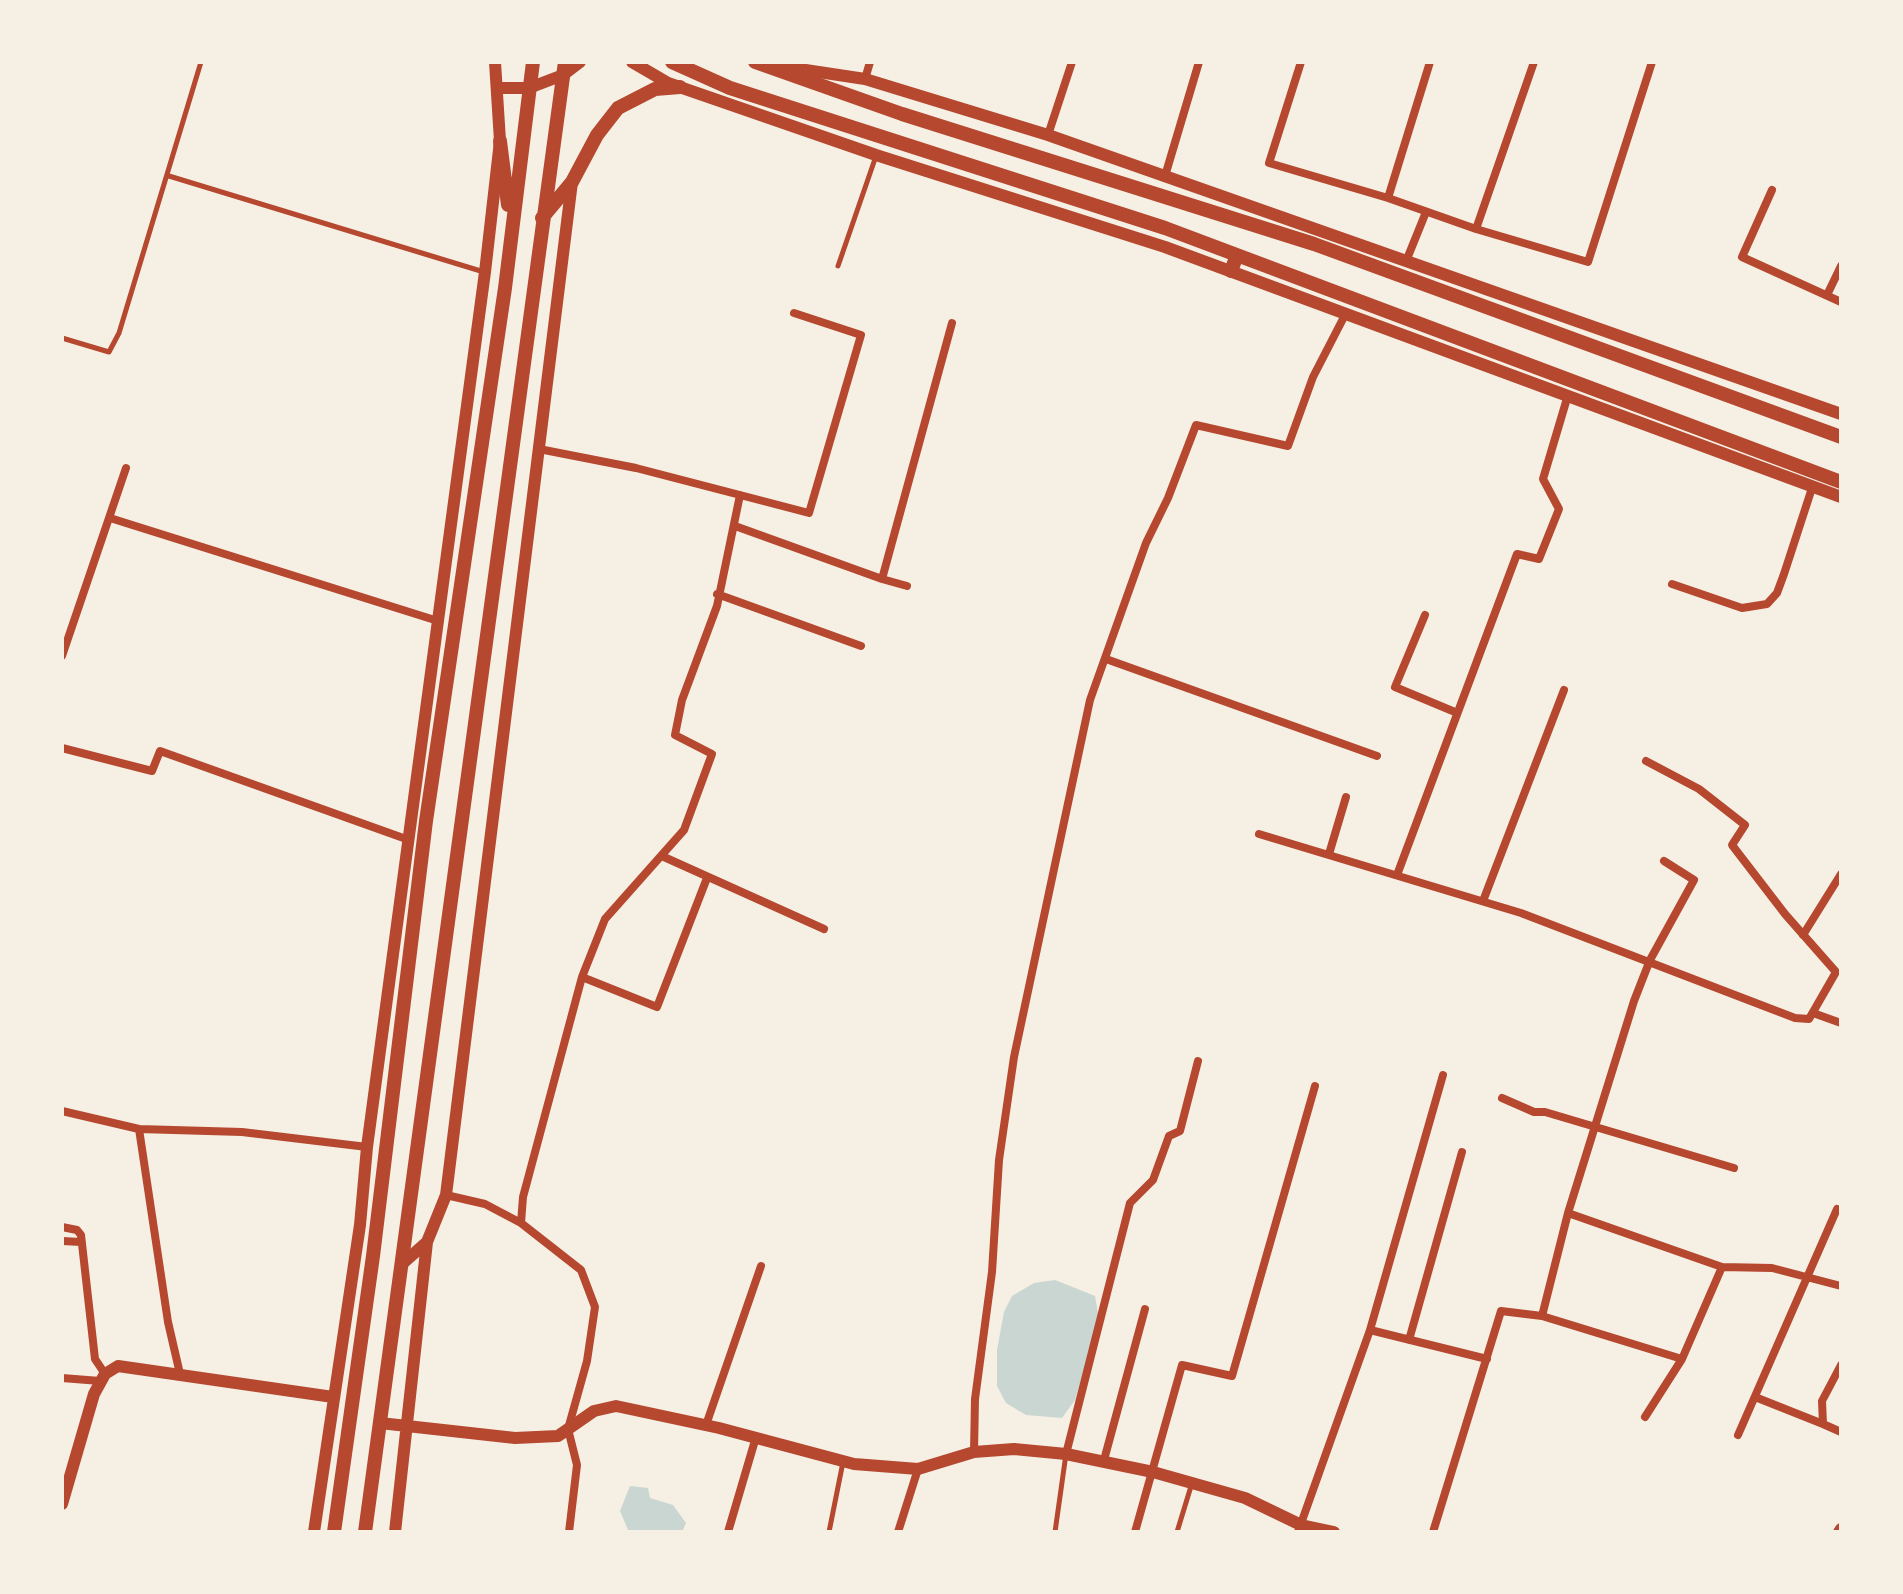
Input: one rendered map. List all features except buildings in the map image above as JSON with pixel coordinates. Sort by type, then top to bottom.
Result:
[{"type":"main road","points":[[334,1532],[373,1256],[426,821],[533,62]]},
{"type":"main road","points":[[672,62],[730,88],[1165,228],[1841,482]]},
{"type":"main road","points":[[755,62],[889,110],[1314,244],[1841,436]]},
{"type":"main road","points":[[365,1532],[564,69]]},
{"type":"main road","points":[[542,218],[572,182],[597,135],[618,108],[648,92],[680,87]]},
{"type":"main road","points":[[500,141],[511,225]]},
{"type":"main road","points":[[1231,271],[1237,255]]},
{"type":"street","points":[[314,1532],[360,1225],[367,1147],[485,272],[500,141],[495,62]]},
{"type":"street","points":[[498,88],[529,88],[580,62]]},
{"type":"street","points":[[632,62],[680,87],[876,155],[1231,271],[1841,497]]},
{"type":"street","points":[[755,62],[865,79],[1048,135],[1407,259],[1838,414],[1841,436]]},
{"type":"street","points":[[865,79],[870,62]]},
{"type":"street","points":[[1048,135],[1072,62]]},
{"type":"street","points":[[1165,176],[1199,62]]},
{"type":"street","points":[[1301,62],[1269,163],[1588,262],[1652,62]]},
{"type":"street","points":[[1388,198],[1430,62]]},
{"type":"street","points":[[1476,229],[1534,62]]},
{"type":"street","points":[[395,1532],[427,1242],[446,1195],[469,982],[572,182]]},
{"type":"street","points":[[1772,190],[1742,257],[1841,302]]},
{"type":"street","points":[[1407,259],[1426,212]]},
{"type":"street","points":[[1827,295],[1841,266]]},
{"type":"street","points":[[539,449],[636,468],[809,513],[861,335],[794,313]]},
{"type":"street","points":[[974,1452],[975,1399],[992,1272],[999,1160],[1014,1057],[1090,700],[1146,543],[1168,498],[1196,425],[1288,446],[1313,377],[1346,313]]},
{"type":"street","points":[[882,579],[952,323]]},
{"type":"street","points":[[1397,875],[1455,712],[1517,554],[1539,559],[1559,509],[1543,479],[1568,395]]},
{"type":"street","points":[[62,656],[126,468]]},
{"type":"street","points":[[1672,584],[1742,608],[1767,604],[1781,583],[1813,485]]},
{"type":"street","points":[[521,1223],[523,1197],[582,977],[605,919],[664,857],[684,830],[712,754],[675,735],[682,700],[717,606],[717,594],[740,495]]},
{"type":"street","points":[[110,518],[438,621]]},
{"type":"street","points":[[735,526],[907,586]]},
{"type":"street","points":[[717,594],[861,646]]},
{"type":"street","points":[[1425,615],[1395,687],[1455,712]]},
{"type":"street","points":[[1106,659],[1377,756]]},
{"type":"street","points":[[1483,901],[1564,690]]},
{"type":"street","points":[[62,748],[152,771],[160,751],[409,840]]},
{"type":"street","points":[[1259,834],[1483,901],[1650,960],[1795,1018],[1809,1019],[1836,972],[1732,845],[1745,825],[1699,789],[1646,761]]},
{"type":"street","points":[[1329,854],[1346,797]]},
{"type":"street","points":[[664,857],[824,929]]},
{"type":"street","points":[[1542,1316],[1568,1213],[1597,1129],[1634,1001],[1650,960],[1694,880],[1664,861]]},
{"type":"street","points":[[1803,935],[1841,874]]},
{"type":"street","points":[[582,977],[657,1007],[707,878]]},
{"type":"street","points":[[1813,1013],[1841,1023]]},
{"type":"street","points":[[1066,1454],[1130,1203],[1153,1180],[1169,1136],[1180,1131],[1198,1061]]},
{"type":"street","points":[[1300,1528],[1370,1330],[1443,1075]]},
{"type":"street","points":[[1135,1532],[1182,1365],[1232,1376],[1315,1086]]},
{"type":"street","points":[[1502,1098],[1534,1112],[1545,1112],[1734,1168]]},
{"type":"street","points":[[62,1111],[139,1129],[242,1132],[367,1147]]},
{"type":"street","points":[[139,1129],[168,1322],[180,1374]]},
{"type":"street","points":[[1409,1340],[1462,1152]]},
{"type":"street","points":[[446,1195],[485,1204],[521,1223],[581,1270],[595,1307],[587,1361],[568,1429],[577,1465],[569,1532]]},
{"type":"street","points":[[1738,1435],[1837,1209]]},
{"type":"street","points":[[1568,1213],[1722,1267],[1772,1268],[1841,1286]]},
{"type":"street","points":[[62,1227],[77,1230],[81,1242],[95,1359],[103,1378]]},
{"type":"street","points":[[62,1241],[81,1242]]},
{"type":"street","points":[[402,1264],[427,1242]]},
{"type":"street","points":[[706,1425],[761,1266]]},
{"type":"street","points":[[1645,1417],[1682,1359],[1722,1267]]},
{"type":"street","points":[[1104,1460],[1145,1309]]},
{"type":"street","points":[[1433,1532],[1501,1311],[1542,1316],[1682,1359]]},
{"type":"street","points":[[1370,1330],[1487,1359]]},
{"type":"street","points":[[62,1504],[103,1378],[118,1366],[128,1365],[236,1386],[333,1397]]},
{"type":"street","points":[[1823,1424],[1822,1401],[1841,1365]]},
{"type":"street","points":[[62,1378],[103,1378]]},
{"type":"street","points":[[1755,1397],[1841,1432]]},
{"type":"street","points":[[380,1423],[515,1438],[558,1436],[602,1407],[616,1406],[756,1437],[844,1461],[918,1469],[974,1452],[1014,1449],[1066,1454],[1153,1472],[1245,1498],[1300,1528],[1334,1532]]},
{"type":"street","points":[[728,1532],[756,1437]]},
{"type":"street","points":[[898,1532],[918,1469]]},
{"type":"lane","points":[[62,338],[109,352],[119,333],[201,62]]},
{"type":"lane","points":[[838,266],[876,155]]},
{"type":"lane","points":[[169,176],[485,272]]},
{"type":"lane","points":[[1055,1532],[1066,1454]]},
{"type":"lane","points":[[829,1532],[844,1461]]},
{"type":"lane","points":[[1177,1532],[1192,1483]]},
{"type":"shaded area","points":[[1055,1280],[1095,1296],[1099,1319],[1075,1400],[1062,1418],[1026,1415],[1006,1403],[997,1386],[997,1350],[1004,1312],[1012,1296],[1034,1283]]},
{"type":"shaded area","points":[[630,1486],[648,1488],[650,1498],[673,1505],[686,1523],[682,1532],[629,1532],[620,1511]]}]
